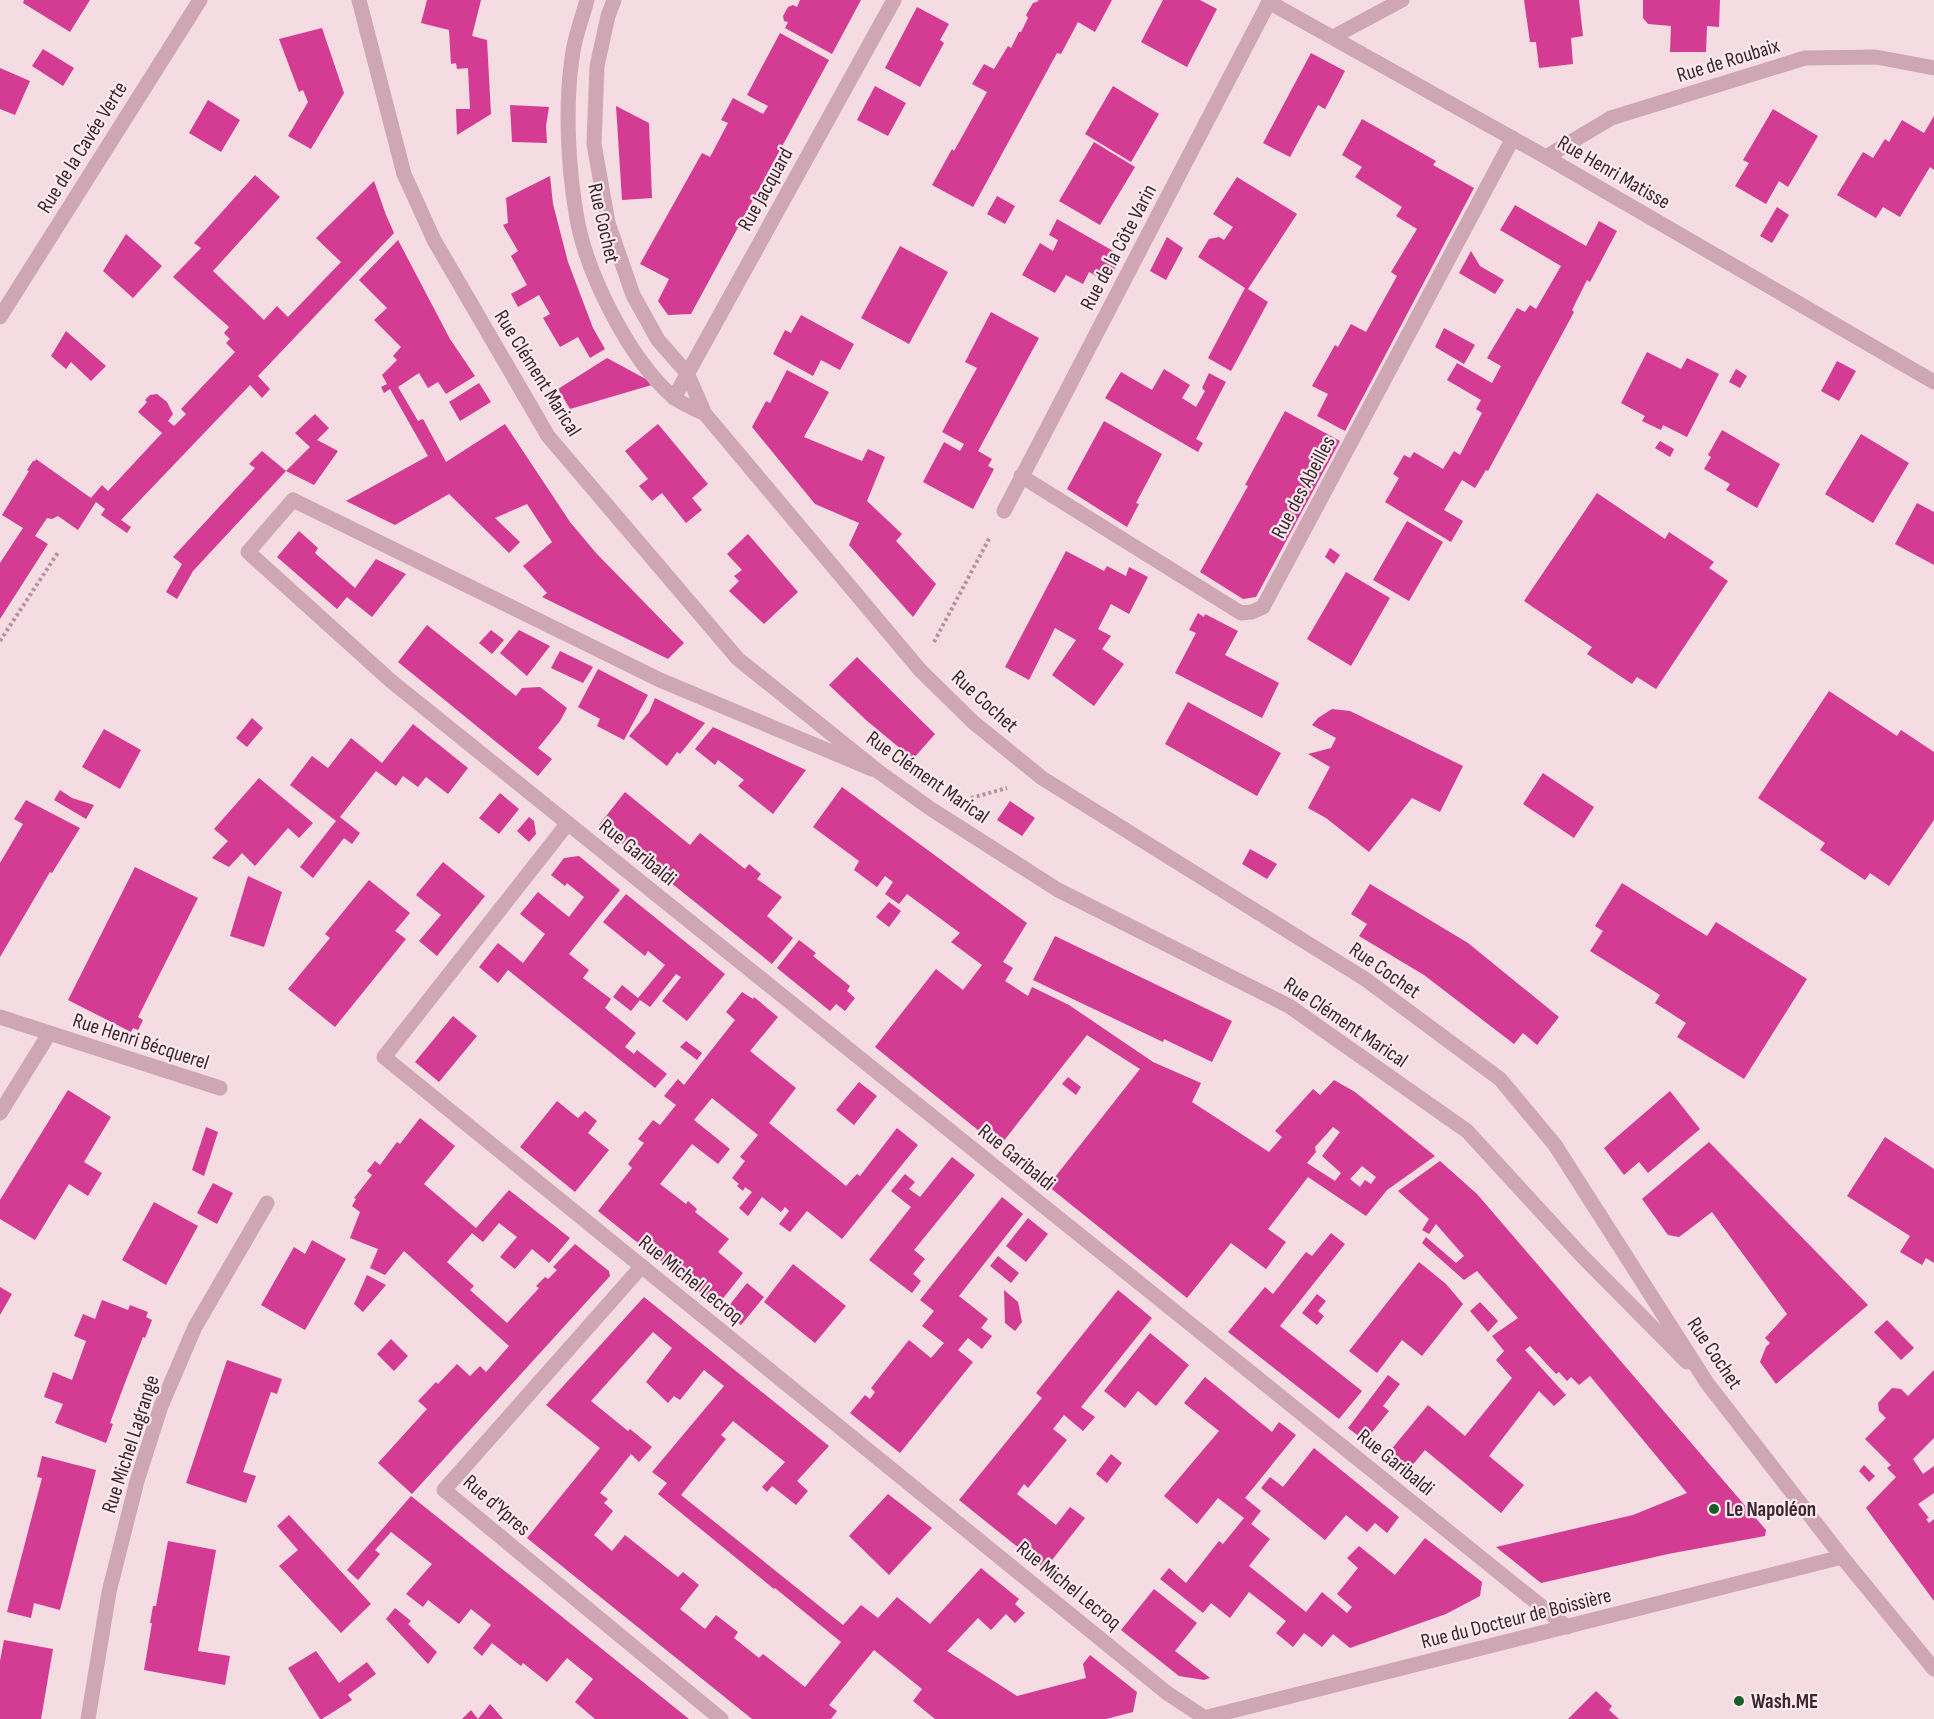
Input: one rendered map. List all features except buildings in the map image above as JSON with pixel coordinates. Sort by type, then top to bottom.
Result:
[{"type":"street","name":"Rue de la Cavée Verte","points":[[0,317],[200,0]]},
{"type":"street","name":"Rue Clément Marical","points":[[359,0],[404,174],[434,240],[548,436],[738,659],[879,772],[931,809],[1058,890],[1289,1005],[1467,1131],[1582,1256],[1707,1383]]},
{"type":"street","name":"Rue Cochet","points":[[587,0],[572,57],[568,141],[576,214],[592,271],[621,331],[645,367],[674,398],[705,414]]},
{"type":"street","name":"Rue Cochet","points":[[614,0],[608,16],[597,66],[594,144],[608,223],[633,296],[658,340],[687,373],[705,414],[920,670],[973,722],[1042,778],[1365,979],[1500,1079],[1555,1145],[1707,1383],[1842,1557],[1934,1669]]},
{"type":"street","name":"Rue Jacquard","points":[[674,398],[894,0]]},
{"type":"street","points":[[1333,37],[1402,0]]},
{"type":"street","name":"Rue Henri Matisse","points":[[1269,2],[1513,138],[1934,382]]},
{"type":"street","name":"Rue de la Côte Varin","points":[[1004,511],[1269,2]]},
{"type":"street","name":"Rue de Roubaix","points":[[1546,157],[1611,118],[1805,58],[1876,57],[1934,68]]},
{"type":"street","name":"Rue des Abeilles","points":[[1021,476],[1241,613],[1252,612],[1263,607],[1513,138]]},
{"type":"street","name":"Rue Garibaldi","points":[[879,772],[660,680],[293,500],[248,552],[391,681],[1567,1626]]},
{"type":"street","name":"Rue Michel Lecroq","points":[[568,823],[384,1058],[1167,1693],[1203,1718]]},
{"type":"street","name":"Rue Henri Bécquerel","points":[[0,1017],[220,1088]]},
{"type":"street","name":"Rue Henri Bécquerel","points":[[0,1113],[49,1034]]},
{"type":"street","name":"Rue Michel Lagrange","points":[[88,1719],[109,1592],[137,1481],[161,1406],[195,1327],[267,1203]]},
{"type":"street","name":"Rue d'Ypres","points":[[642,1266],[444,1490],[720,1719]]},
{"type":"street","name":"Rue du Docteur de Boissière","points":[[1203,1718],[1842,1557]]},
{"type":"path","points":[[951,612],[991,535]]},
{"type":"path","points":[[0,640],[59,551]]},
{"type":"path","points":[[931,809],[1042,778]]},
{"type":"place","name":"Le Napoléon","points":[[1714,1509]]},
{"type":"place","name":"Wash.ME","points":[[1739,1701]]}]
